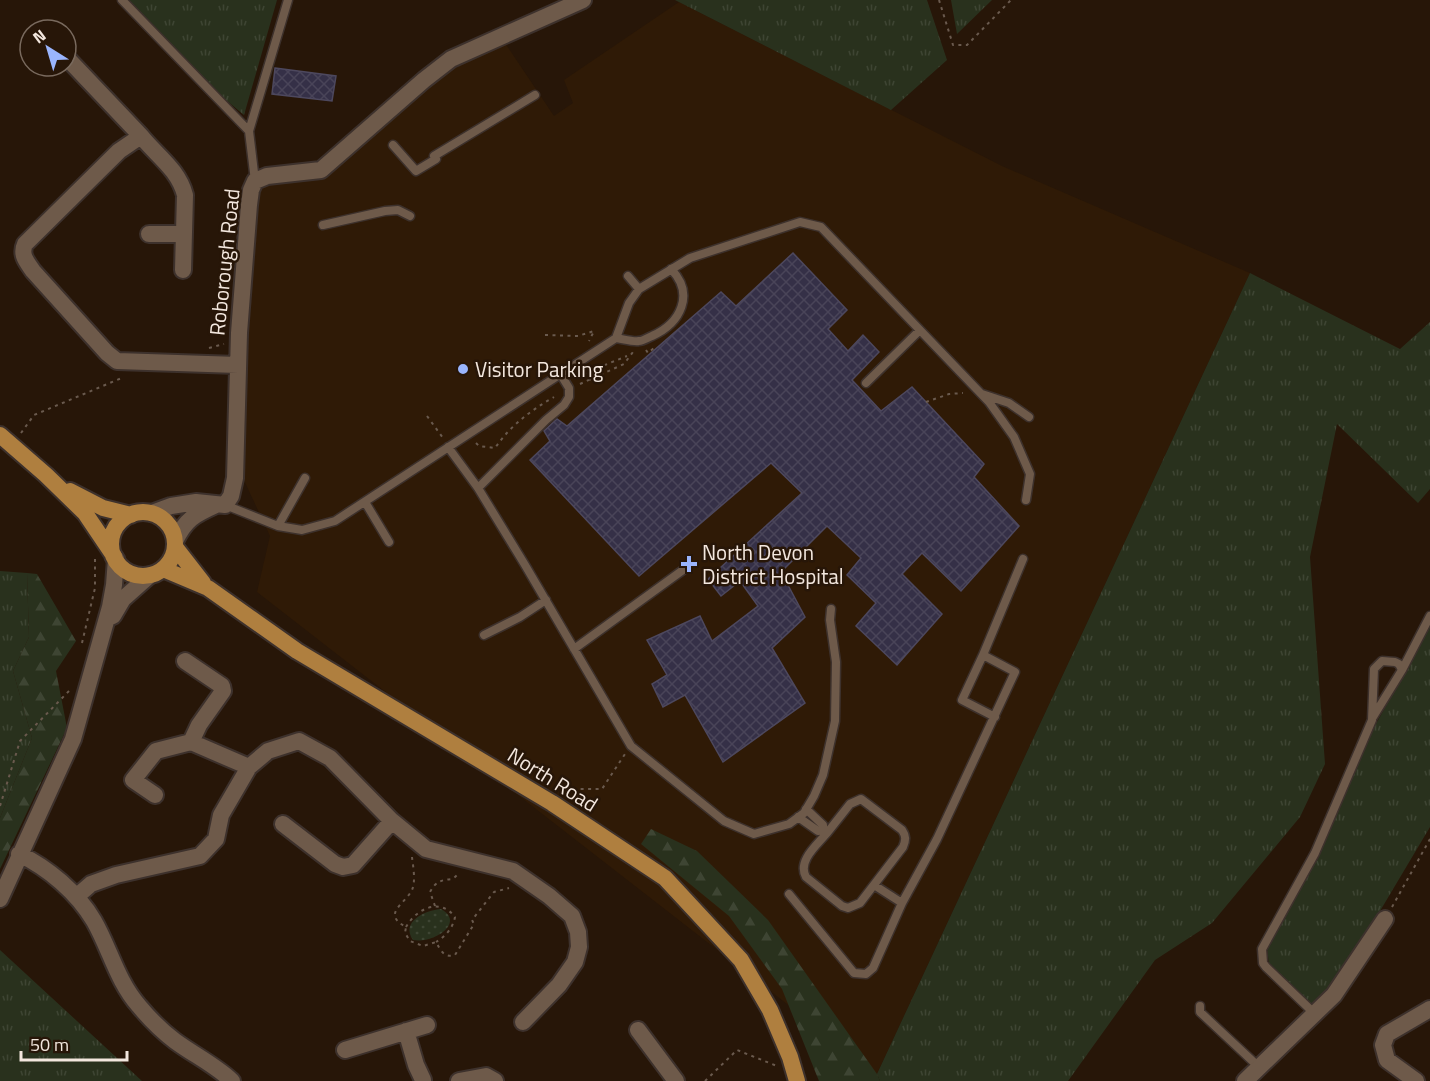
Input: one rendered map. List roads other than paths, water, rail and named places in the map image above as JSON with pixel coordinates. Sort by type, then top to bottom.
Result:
[{"type":"main road","points":[[6,440],[85,513],[119,565],[130,573],[143,576],[157,572],[169,563],[175,544],[168,523],[152,513],[131,514],[103,508],[46,475]]},
{"type":"main road","points":[[115,557],[112,540],[114,532],[118,525],[131,514]]},
{"type":"main road","name":"North Road","points":[[175,544],[208,588]]},
{"type":"main road","name":"North Road","points":[[157,572],[193,580],[208,588],[297,651],[552,803],[665,878],[741,960],[770,1010],[790,1056],[796,1077]]},
{"type":"street","name":"Roborough Road","points":[[221,505],[231,496],[235,478],[238,364],[249,205],[255,181],[267,176],[321,170],[451,59],[583,0]]},
{"type":"street","points":[[78,70],[177,174],[182,183],[185,195],[183,270]]},
{"type":"street","points":[[141,136],[119,151],[25,244],[22,250],[24,258],[107,353],[117,361],[238,364]]},
{"type":"street","points":[[149,234],[184,234]]},
{"type":"street","points":[[152,513],[171,506],[196,502],[221,505]]},
{"type":"street","points":[[175,544],[183,526],[194,515],[221,505]]},
{"type":"street","points":[[0,899],[73,739],[104,633],[114,585],[115,557]]},
{"type":"street","points":[[104,633],[123,598],[157,572]]},
{"type":"street","points":[[184,661],[222,686],[223,692],[199,725],[191,742]]},
{"type":"street","points":[[76,897],[92,885],[116,875],[200,856],[216,839],[220,815],[249,767],[268,751],[299,741],[330,758],[392,821],[426,849],[513,871],[549,896],[572,916],[578,932],[579,947],[575,962],[559,985],[523,1022]]},
{"type":"street","points":[[154,795],[133,780],[156,751],[191,742],[249,767]]},
{"type":"street","points":[[283,824],[335,864],[343,867],[353,865],[392,821]]},
{"type":"street","points":[[19,854],[40,864],[76,897],[93,920],[120,979],[139,1006],[174,1041],[220,1070],[232,1081]]},
{"type":"street","points":[[1245,1081],[1334,995],[1385,919]]},
{"type":"street","points":[[1416,1081],[1387,1060],[1383,1045],[1387,1034],[1430,1009]]},
{"type":"street","points":[[345,1050],[427,1025]]},
{"type":"street","points":[[638,1030],[676,1081]]},
{"type":"street","points":[[406,1031],[416,1065],[424,1081]]},
{"type":"street","points":[[459,1081],[486,1076],[495,1081]]},
{"type":"lane","points":[[122,0],[249,131]]},
{"type":"lane","points":[[255,181],[249,131],[288,0]]},
{"type":"lane","points":[[393,145],[416,171],[535,94]]},
{"type":"lane","points":[[323,225],[385,211],[398,210],[410,216]]},
{"type":"lane","points":[[221,505],[278,526],[302,530],[317,528],[335,521],[366,502],[446,443],[561,375],[616,338],[629,303],[639,289],[690,258],[800,222],[820,227],[981,394],[1014,437],[1030,474],[1026,500]]},
{"type":"lane","points":[[616,338],[639,341],[659,332],[673,322],[683,307],[683,292],[680,278],[671,269]]},
{"type":"lane","points":[[628,276],[639,289]]},
{"type":"lane","points":[[866,383],[920,330]]},
{"type":"lane","points":[[478,488],[564,405],[569,397],[569,388],[561,375]]},
{"type":"lane","points":[[981,394],[1009,403],[1029,417]]},
{"type":"lane","points":[[446,443],[478,488],[631,746],[724,821],[754,834],[789,824],[798,817],[814,796],[823,775],[835,724],[836,662],[830,620],[831,609]]},
{"type":"lane","points":[[278,526],[305,478]]},
{"type":"lane","points":[[366,502],[389,542]]},
{"type":"lane","points":[[995,717],[962,700],[983,656],[1023,559]]},
{"type":"lane","points":[[574,649],[683,570]]},
{"type":"lane","points":[[484,635],[520,617],[546,600]]},
{"type":"lane","points":[[1315,1014],[1266,967],[1263,963],[1262,949],[1315,853],[1372,720],[1430,616]]},
{"type":"lane","points":[[789,894],[854,973],[866,974],[873,968],[902,903],[938,839],[1015,672],[983,656]]},
{"type":"lane","points":[[1372,720],[1374,669],[1382,661],[1388,660],[1399,664],[1402,669]]},
{"type":"lane","points":[[861,800],[902,830],[905,835],[903,847],[860,903],[848,908],[842,906],[806,877],[803,866],[825,832],[850,804],[861,800]]},
{"type":"lane","points":[[806,809],[823,825],[825,832]]},
{"type":"lane","points":[[798,817],[818,831],[825,832]]},
{"type":"lane","points":[[874,885],[902,903]]},
{"type":"lane","points":[[1200,1006],[1200,1012],[1260,1068]]},
{"type":"place","name":"Visitor Parking","points":[[463,369]]},
{"type":"place","name":"North Devon District Hospital","points":[[689,564]]}]
